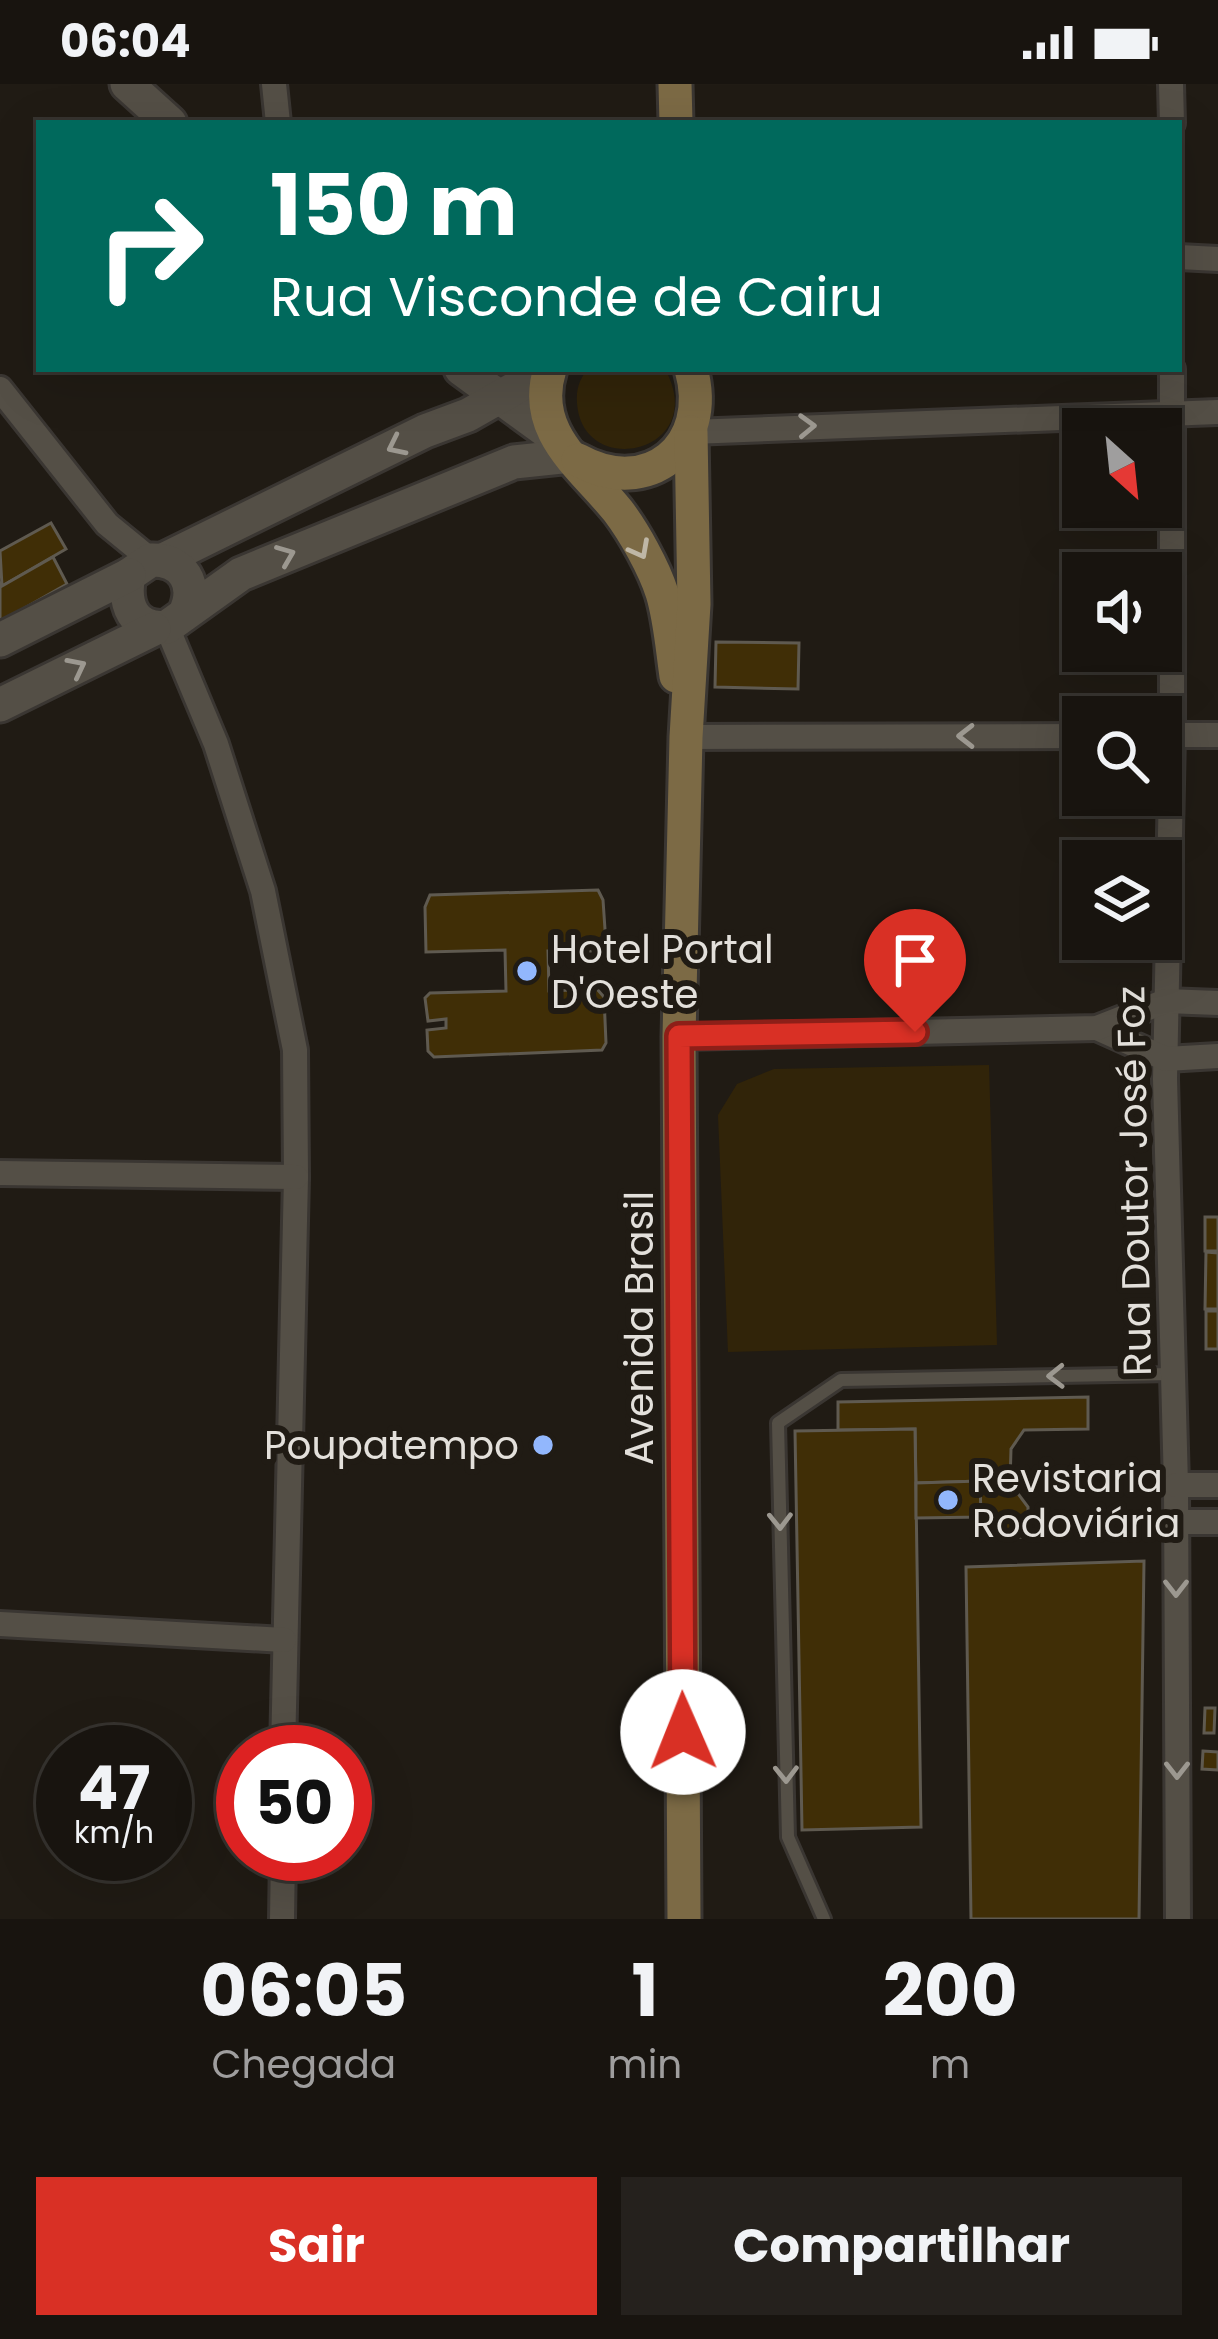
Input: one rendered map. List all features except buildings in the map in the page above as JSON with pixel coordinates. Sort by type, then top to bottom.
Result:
[{"type":"main road","points":[[675,84],[676,120]]},
{"type":"main road","points":[[548,372],[544,407],[564,448],[622,516],[662,592],[686,737]]},
{"type":"main road","points":[[564,448],[597,471],[618,476],[659,465],[678,451],[691,432],[697,412],[694,376]]},
{"type":"main road","points":[[686,737],[694,604],[691,432]]},
{"type":"main road","name":"Avenida Brasil","points":[[685,1919],[679,1036],[686,737]]},
{"type":"street","points":[[127,84],[167,120]]},
{"type":"street","points":[[274,84],[278,120]]},
{"type":"street","points":[[1171,84],[1172,120]]},
{"type":"street","points":[[1182,257],[1218,259]]},
{"type":"street","points":[[465,372],[502,396],[564,448]]},
{"type":"street","points":[[0,640],[544,372]]},
{"type":"street","name":"Rua Doutor José Foz","points":[[1171,408],[1172,372]]},
{"type":"street","points":[[0,388],[144,567]]},
{"type":"street","points":[[1182,411],[1218,412]]},
{"type":"street","points":[[691,432],[1062,416]]},
{"type":"street","points":[[0,706],[168,623],[241,574],[514,462],[564,448]]},
{"type":"street","name":"Rua Doutor José Foz","points":[[1167,696],[1170,528]]},
{"type":"street","points":[[144,567],[177,565],[187,576],[191,598],[168,623]]},
{"type":"street","points":[[144,567],[127,606],[132,615],[168,623]]},
{"type":"street","points":[[168,623],[216,745],[263,890],[295,1051],[283,1725]]},
{"type":"street","points":[[1182,735],[1218,735]]},
{"type":"street","points":[[686,737],[1062,736]]},
{"type":"street","name":"Rua Doutor José Foz","points":[[1167,816],[1178,1919]]},
{"type":"street","points":[[679,1036],[1097,1028],[1166,1001],[1218,1003]]},
{"type":"street","points":[[1097,1028],[1166,1059],[1218,1057]]},
{"type":"street","points":[[0,1173],[296,1177]]},
{"type":"street","points":[[1176,1485],[1218,1485]]},
{"type":"street","points":[[1176,1522],[1218,1522]]},
{"type":"street","points":[[0,1624],[284,1640]]},
{"type":"street","points":[[282,1919],[283,1881]]},
{"type":"lane","points":[[824,1919],[788,1837],[778,1423],[841,1380],[1173,1374]]},
{"type":"shaded area","points":[[586,372],[666,372],[675,398],[671,421],[659,437],[640,447],[619,449],[599,442],[584,427],[577,403]]},
{"type":"shaded area","points":[[989,1065],[997,1345],[728,1352],[718,1115],[737,1084],[774,1069]]},
{"type":"place","name":"Hotel Portal D'Oeste","points":[[527,971]]},
{"type":"place","name":"Poupatempo","points":[[543,1445]]},
{"type":"place","name":"Revistaria Rodoviária","points":[[948,1500]]},
{"type":"route","points":[[683,1732],[679,1036],[915,1032]]}]
